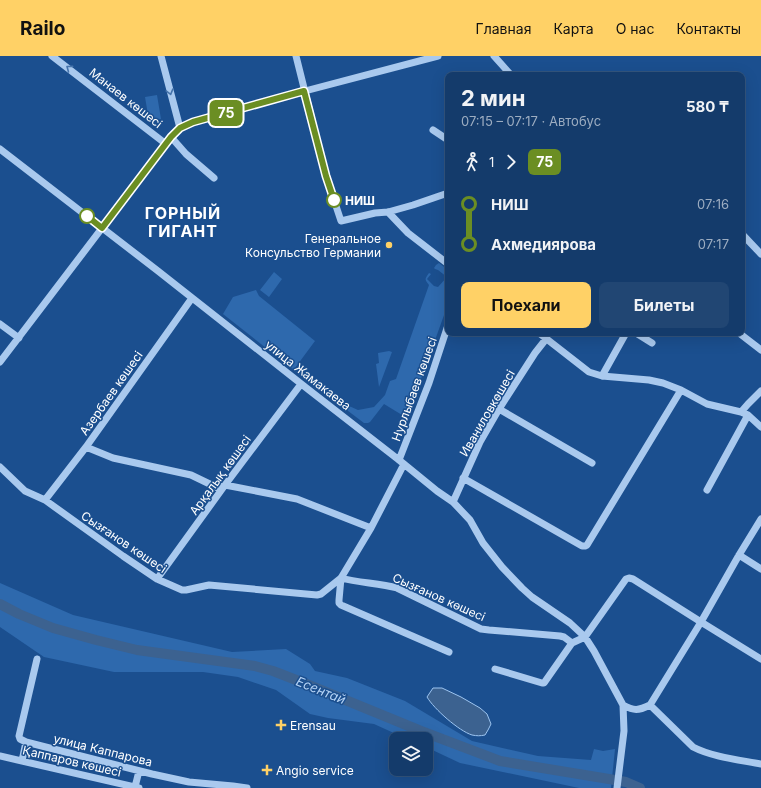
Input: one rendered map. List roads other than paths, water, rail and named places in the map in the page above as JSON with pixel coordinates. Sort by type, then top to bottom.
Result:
[{"type":"street","name":"Манаев көшесі","points":[[52,56],[166,144]]},
{"type":"street","points":[[161,56],[180,128]]},
{"type":"street","points":[[296,56],[326,176],[341,221],[375,213],[388,212],[445,194]]},
{"type":"street","points":[[0,362],[171,137],[180,128],[193,122],[304,91],[438,56]]},
{"type":"street","points":[[494,56],[508,72]]},
{"type":"street","points":[[433,130],[445,138]]},
{"type":"street","name":"Манаев көшесі","points":[[171,137],[186,154],[214,178]]},
{"type":"street","name":"улица Жамакаева","points":[[0,148],[453,502],[470,520],[483,543],[502,567],[522,588],[532,597],[570,623],[585,637],[623,705]]},
{"type":"street","points":[[388,212],[408,233],[445,262]]},
{"type":"street","points":[[745,237],[761,254]]},
{"type":"street","name":"Азербаев көшесі","points":[[45,500],[86,447],[192,298]]},
{"type":"street","points":[[0,324],[19,338]]},
{"type":"street","name":"Нурлыбаев көшесі","points":[[341,578],[371,528],[402,462],[445,334]]},
{"type":"street","points":[[543,336],[589,372],[602,376],[649,380],[663,383],[681,390],[707,404],[744,414],[761,427]]},
{"type":"street","points":[[602,376],[624,336]]},
{"type":"street","points":[[641,336],[652,343]]},
{"type":"street","points":[[743,336],[761,350]]},
{"type":"street","name":"Иваниловкөшесі","points":[[453,502],[480,442],[499,409],[546,338]]},
{"type":"street","name":"Арқалық көшесі","points":[[157,579],[301,384]]},
{"type":"street","points":[[463,478],[582,546],[587,545],[681,390]]},
{"type":"street","points":[[706,490],[748,404],[761,391]]},
{"type":"street","points":[[499,409],[592,463]]},
{"type":"street","points":[[86,447],[113,458],[191,475],[218,488],[225,485],[298,499],[371,528]]},
{"type":"street","name":"Сызғанов көшесі","points":[[0,467],[25,491],[45,500],[157,579],[184,591],[209,586],[317,595],[321,594],[341,578],[397,588],[481,629],[560,636],[573,643]]},
{"type":"street","points":[[617,788],[624,731],[623,705],[632,709],[641,709],[650,705],[761,519]]},
{"type":"street","points":[[739,556],[761,569]]},
{"type":"street","points":[[341,578],[339,604],[449,652]]},
{"type":"street","points":[[495,669],[543,683],[546,681],[573,643],[585,637],[626,579],[629,578],[633,579],[761,659]]},
{"type":"street","name":"улица Каппарова","points":[[37,659],[19,736],[20,739],[26,742],[152,774],[189,782],[223,785]]},
{"type":"street","points":[[650,705],[692,747],[712,754],[761,764]]},
{"type":"street","points":[[22,761],[26,742]]},
{"type":"street","name":"Қаппаров көшесі","points":[[0,756],[137,788]]},
{"type":"street","points":[[137,788],[139,771]]},
{"type":"street","points":[[214,788],[223,785],[247,788]]},
{"type":"waterway","name":"Есентай","points":[[0,604],[19,614],[53,628],[96,640],[137,650],[255,666],[273,671],[421,731],[500,761],[626,782],[640,788]]},
{"type":"place","name":"НИШ","points":[[334,200]]},
{"type":"place","name":"Генеральное Консульство Германии","points":[[389,245]]},
{"type":"place","name":"Erensau","points":[[281,725]]},
{"type":"place","name":"Angio service","points":[[267,770]]},
{"type":"district","name":"ГОРНЫЙ ГИГАНТ","points":[[183,222]]}]
